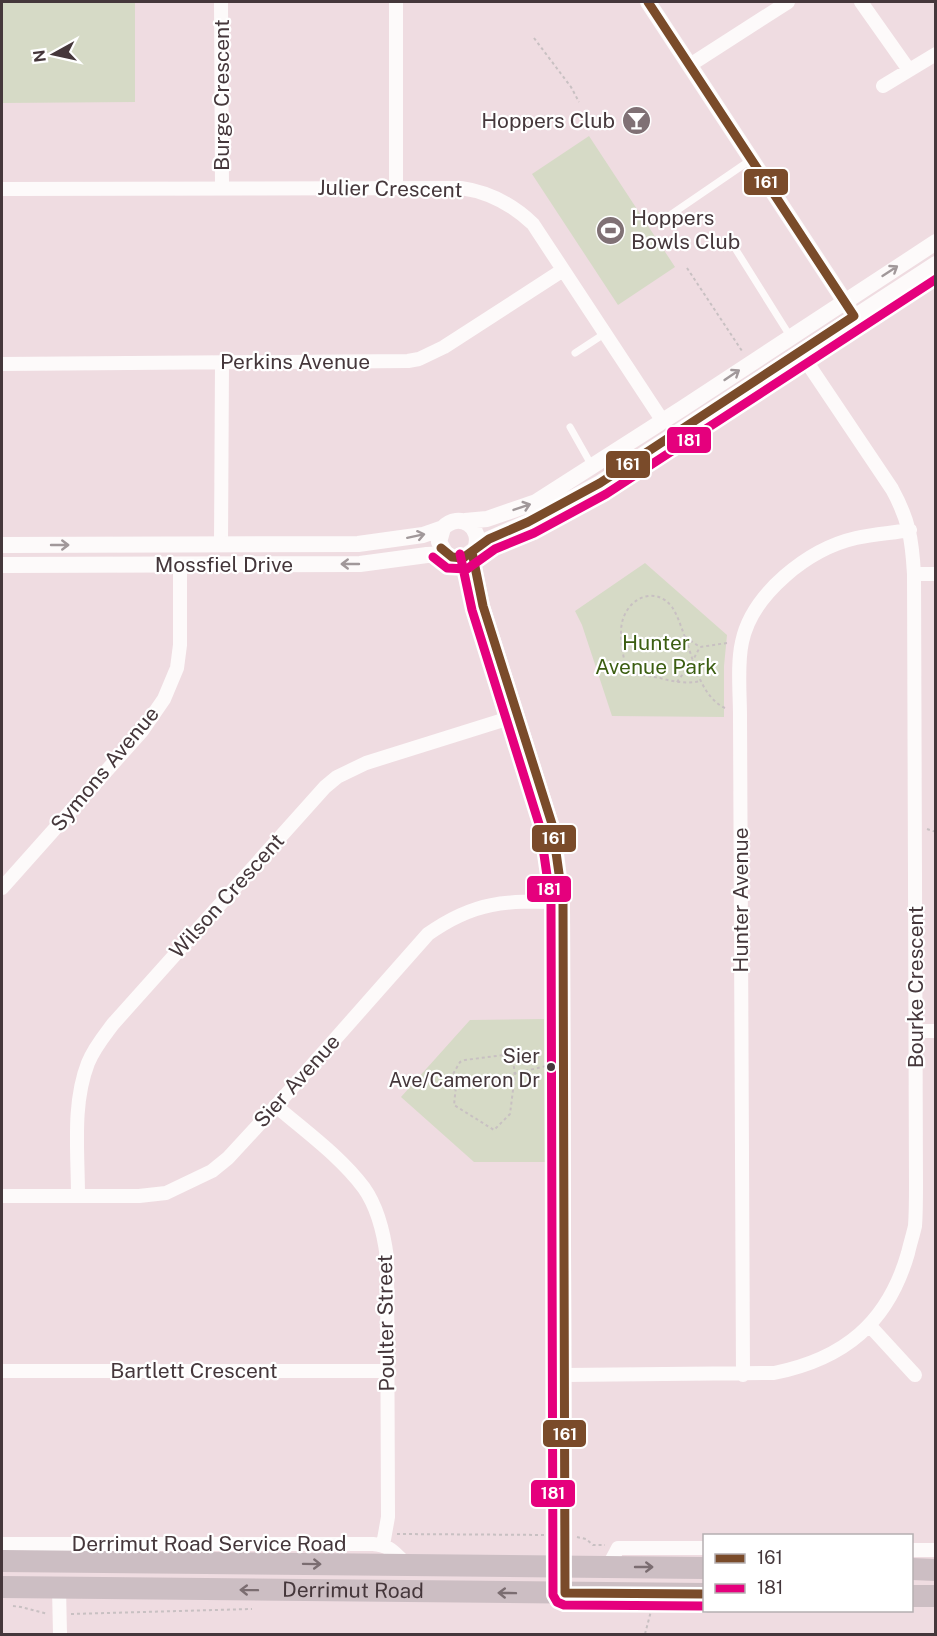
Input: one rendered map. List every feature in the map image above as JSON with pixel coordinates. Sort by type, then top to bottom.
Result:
[{"type":"highway","name":"Derrimut Road","points":[[2,1561],[565,1566],[613,1557],[703,1568]]},
{"type":"highway","points":[[613,1557],[614,1582],[629,1594]]},
{"type":"highway","points":[[59,1562],[59,1588]]},
{"type":"highway","points":[[408,1565],[425,1572],[451,1575],[458,1579],[459,1592]]},
{"type":"highway","points":[[565,1566],[565,1593]]},
{"type":"highway","points":[[913,1569],[936,1570]]},
{"type":"highway","name":"Derrimut Road","points":[[6,1597],[59,1588],[703,1594]]},
{"type":"highway","points":[[913,1596],[936,1596]]},
{"type":"street","name":"Burge Crescent","points":[[221,2],[222,188]]},
{"type":"street","points":[[396,2],[396,188]]},
{"type":"street","points":[[648,2],[854,316]]},
{"type":"street","points":[[690,64],[788,2]]},
{"type":"street","points":[[861,2],[909,70]]},
{"type":"street","points":[[883,86],[936,54]]},
{"type":"street","name":"Julier Crescent","points":[[2,189],[460,188],[492,195],[522,213],[533,225],[662,420]]},
{"type":"street","points":[[483,606],[462,564],[449,556],[439,542],[443,528],[453,521],[488,519],[536,502],[936,242]]},
{"type":"street","points":[[449,556],[463,558],[489,539],[528,522],[600,483],[936,264]]},
{"type":"street","name":"Perkins Avenue","points":[[2,364],[391,362],[419,358],[444,347],[563,270]]},
{"type":"street","points":[[790,336],[800,352]]},
{"type":"street","name":"Bourke Crescent","points":[[565,1376],[774,1373],[826,1357],[849,1343],[870,1326],[892,1295],[903,1270],[915,1227],[914,574],[910,530],[902,507],[892,489],[800,352]]},
{"type":"street","points":[[221,564],[222,363]]},
{"type":"street","points":[[662,420],[671,435]]},
{"type":"street","points":[[465,521],[475,530],[477,543],[474,550],[483,606],[552,824],[563,902],[565,1566]]},
{"type":"street","name":"Mossfiel Drive","points":[[2,545],[358,544],[401,540],[443,528]]},
{"type":"street","name":"Hunter Avenue","points":[[743,1375],[741,644],[753,611],[777,582],[793,569],[824,550],[854,538],[910,530]]},
{"type":"street","points":[[180,565],[181,545]]},
{"type":"street","name":"Mossfiel Drive","points":[[2,566],[360,564],[427,555],[449,556]]},
{"type":"street","name":"Symons Avenue","points":[[2,888],[142,731],[164,699],[177,668],[180,645],[180,565]]},
{"type":"street","points":[[914,574],[936,573]]},
{"type":"street","name":"Wilson Crescent","points":[[78,1196],[78,1104],[89,1060],[99,1042],[325,787],[338,777],[366,763],[516,716]]},
{"type":"street","name":"Sier Avenue","points":[[2,1196],[140,1196],[166,1193],[194,1181],[212,1171],[228,1158],[428,934],[447,921],[486,904],[515,901],[563,902]]},
{"type":"street","points":[[916,1031],[936,1031]]},
{"type":"street","name":"Poulter Street","points":[[276,1106],[346,1167],[365,1190],[384,1236],[387,1258],[388,1517],[384,1539]]},
{"type":"street","points":[[870,1326],[915,1375]]},
{"type":"street","name":"Bartlett Crescent","points":[[2,1371],[386,1371]]},
{"type":"street","points":[[384,1539],[408,1565]]},
{"type":"street","name":"Derrimut Road Service Road","points":[[2,1544],[384,1539]]},
{"type":"street","points":[[613,1557],[703,1548]]},
{"type":"street","points":[[913,1550],[936,1550]]},
{"type":"street","points":[[59,1588],[60,1635]]},
{"type":"lane","points":[[660,222],[752,159]]},
{"type":"lane","points":[[733,246],[790,336]]},
{"type":"lane","points":[[576,353],[604,334]]},
{"type":"lane","points":[[570,428],[592,466]]},
{"type":"path","points":[[534,38],[571,87],[579,102]]},
{"type":"path","points":[[687,268],[750,363]]},
{"type":"path","points":[[701,681],[677,682],[630,670],[624,656],[622,622],[626,612],[636,600],[656,595],[672,607],[701,681],[710,696],[725,708]]},
{"type":"path","points":[[685,637],[700,647],[727,644]]},
{"type":"path","points":[[677,682],[700,647]]},
{"type":"path","points":[[512,1054],[515,1074],[510,1114],[494,1130],[454,1105],[456,1086],[452,1076],[463,1061],[512,1054]]},
{"type":"path","points":[[496,1078],[546,1066]]},
{"type":"path","points":[[384,1539],[396,1534],[565,1535],[586,1539],[593,1545],[610,1545],[613,1557]]},
{"type":"path","points":[[6,1597],[21,1607],[45,1615],[60,1614]]},
{"type":"path","points":[[645,1635],[651,1611]]},
{"type":"green space","points":[[2,2],[135,2],[135,102],[2,103]]},
{"type":"green space","name":"Hoppers Bowls Club","points":[[589,136],[675,267],[618,305],[532,174]]},
{"type":"green space","name":"Hunter Avenue Park","points":[[645,563],[727,635],[724,666],[724,717],[612,716],[582,625],[575,611]]},
{"type":"green space","points":[[544,1019],[545,1162],[474,1162],[401,1097],[470,1020]]},
{"type":"transit line","name":"161","points":[[441,548],[452,557],[463,558],[489,539],[528,522],[600,483],[854,316],[648,2]]},
{"type":"transit line","name":"181","points":[[433,557],[447,568],[467,569],[495,549],[534,533],[606,494],[936,279]]},
{"type":"transit line","name":"161","points":[[472,552],[483,606],[552,824],[563,902],[565,1593],[703,1594]]},
{"type":"transit line","name":"181","points":[[460,554],[472,610],[540,827],[551,903],[553,1595],[557,1602],[564,1605],[703,1606]]},
{"type":"place","name":"Hoppers Club","points":[[636,121]]},
{"type":"place","name":"Hoppers Bowls Club","points":[[610,230]]},
{"type":"place","name":"Sier Ave/Cameron Dr","points":[[551,1067]]}]
